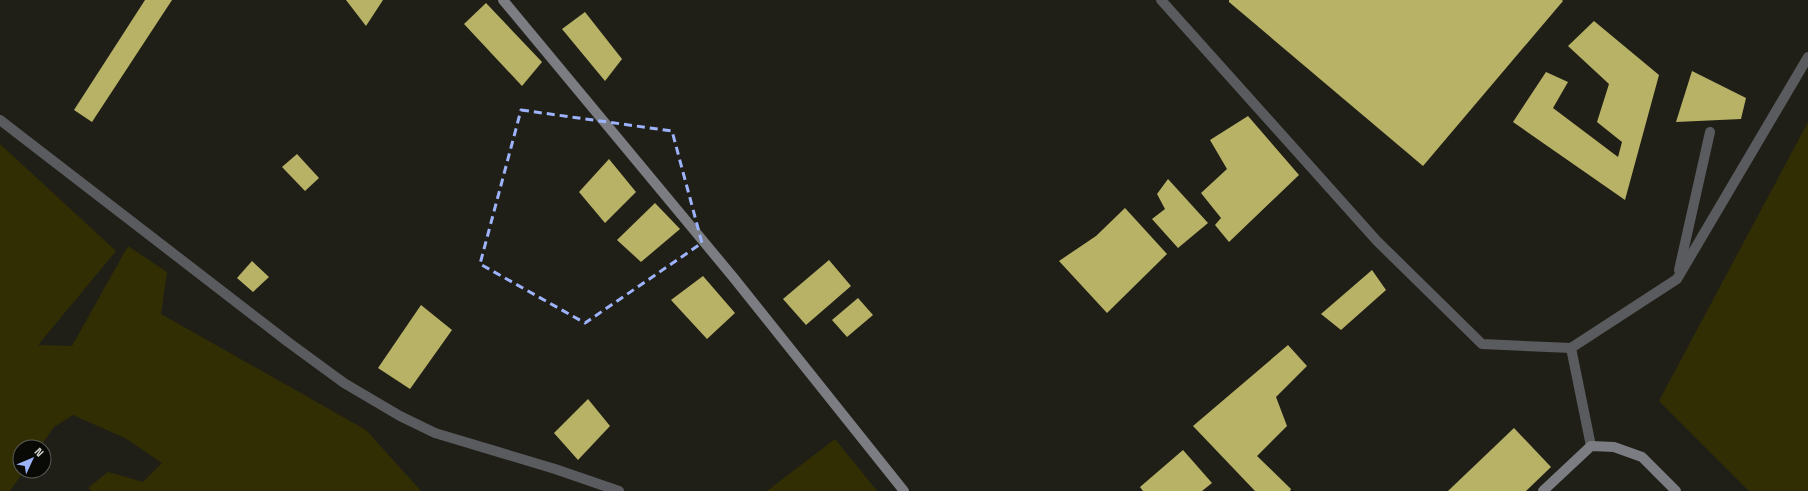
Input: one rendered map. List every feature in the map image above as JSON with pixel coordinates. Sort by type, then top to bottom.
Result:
[{"type":"street","points":[[503,0],[733,277],[904,491]]},
{"type":"street","points":[[1161,0],[1377,241],[1482,344],[1571,348],[1678,279],[1808,57]]},
{"type":"street","points":[[0,120],[288,342],[344,383],[400,416],[435,433],[555,469],[619,491]]},
{"type":"street","points":[[1678,279],[1710,132]]},
{"type":"street","points":[[1571,348],[1591,446]]},
{"type":"street","points":[[1543,491],[1591,446],[1614,447],[1642,457],[1676,491]]},
{"type":"highlighted area","points":[[521,110],[672,131],[702,243],[585,323],[480,264]]},
{"type":"shaded area","points":[[1808,122],[1808,491],[1749,491],[1659,401]]},
{"type":"shaded area","points":[[0,144],[116,251],[38,345],[72,346],[128,246],[167,272],[161,314],[366,430],[421,491],[92,491],[88,488],[108,472],[143,482],[162,463],[125,438],[73,415],[54,427],[46,439],[12,439],[12,479],[18,479],[10,491],[0,491]]},
{"type":"shaded area","points":[[835,439],[877,491],[767,491]]},
{"type":"building","points":[[145,0],[172,0],[92,122],[74,110]]},
{"type":"building","points":[[346,0],[383,0],[366,26]]},
{"type":"building","points":[[1229,0],[1563,1],[1423,166],[1229,2]]},
{"type":"building","points":[[486,3],[542,62],[522,86],[464,24]]},
{"type":"building","points":[[585,12],[622,59],[605,81],[562,29]]},
{"type":"building","points":[[1594,21],[1659,75],[1625,200],[1513,122],[1546,72],[1568,82],[1553,108],[1618,157],[1622,142],[1597,122],[1609,84],[1568,46]]},
{"type":"building","points":[[1692,71],[1746,98],[1741,119],[1676,122]]},
{"type":"building","points":[[1248,116],[1299,175],[1229,242],[1215,225],[1221,218],[1201,193],[1227,169],[1210,140]]},
{"type":"building","points":[[297,154],[319,178],[305,191],[282,167]]},
{"type":"building","points":[[609,159],[636,192],[605,223],[579,192]]},
{"type":"building","points":[[1168,179],[1208,223],[1178,248],[1152,219],[1165,209],[1157,194]]},
{"type":"building","points":[[655,203],[680,229],[641,262],[617,240]]},
{"type":"building","points":[[1125,208],[1167,254],[1107,313],[1059,261],[1096,236]]},
{"type":"building","points":[[829,260],[851,286],[806,325],[783,299]]},
{"type":"building","points":[[252,261],[269,277],[253,292],[237,278]]},
{"type":"building","points":[[1372,270],[1386,290],[1341,330],[1321,314]]},
{"type":"building","points":[[703,276],[735,313],[707,339],[671,300]]},
{"type":"building","points":[[858,298],[873,315],[847,337],[832,320]]},
{"type":"building","points":[[421,305],[452,330],[410,389],[378,368]]},
{"type":"building","points":[[1288,345],[1307,366],[1276,397],[1287,426],[1257,456],[1291,489],[1290,491],[1255,491],[1193,426]]},
{"type":"building","points":[[588,399],[610,426],[578,460],[554,433]]},
{"type":"building","points":[[1514,428],[1551,467],[1526,491],[1448,491]]},
{"type":"building","points":[[1183,450],[1212,483],[1202,491],[1143,491],[1140,487]]}]
